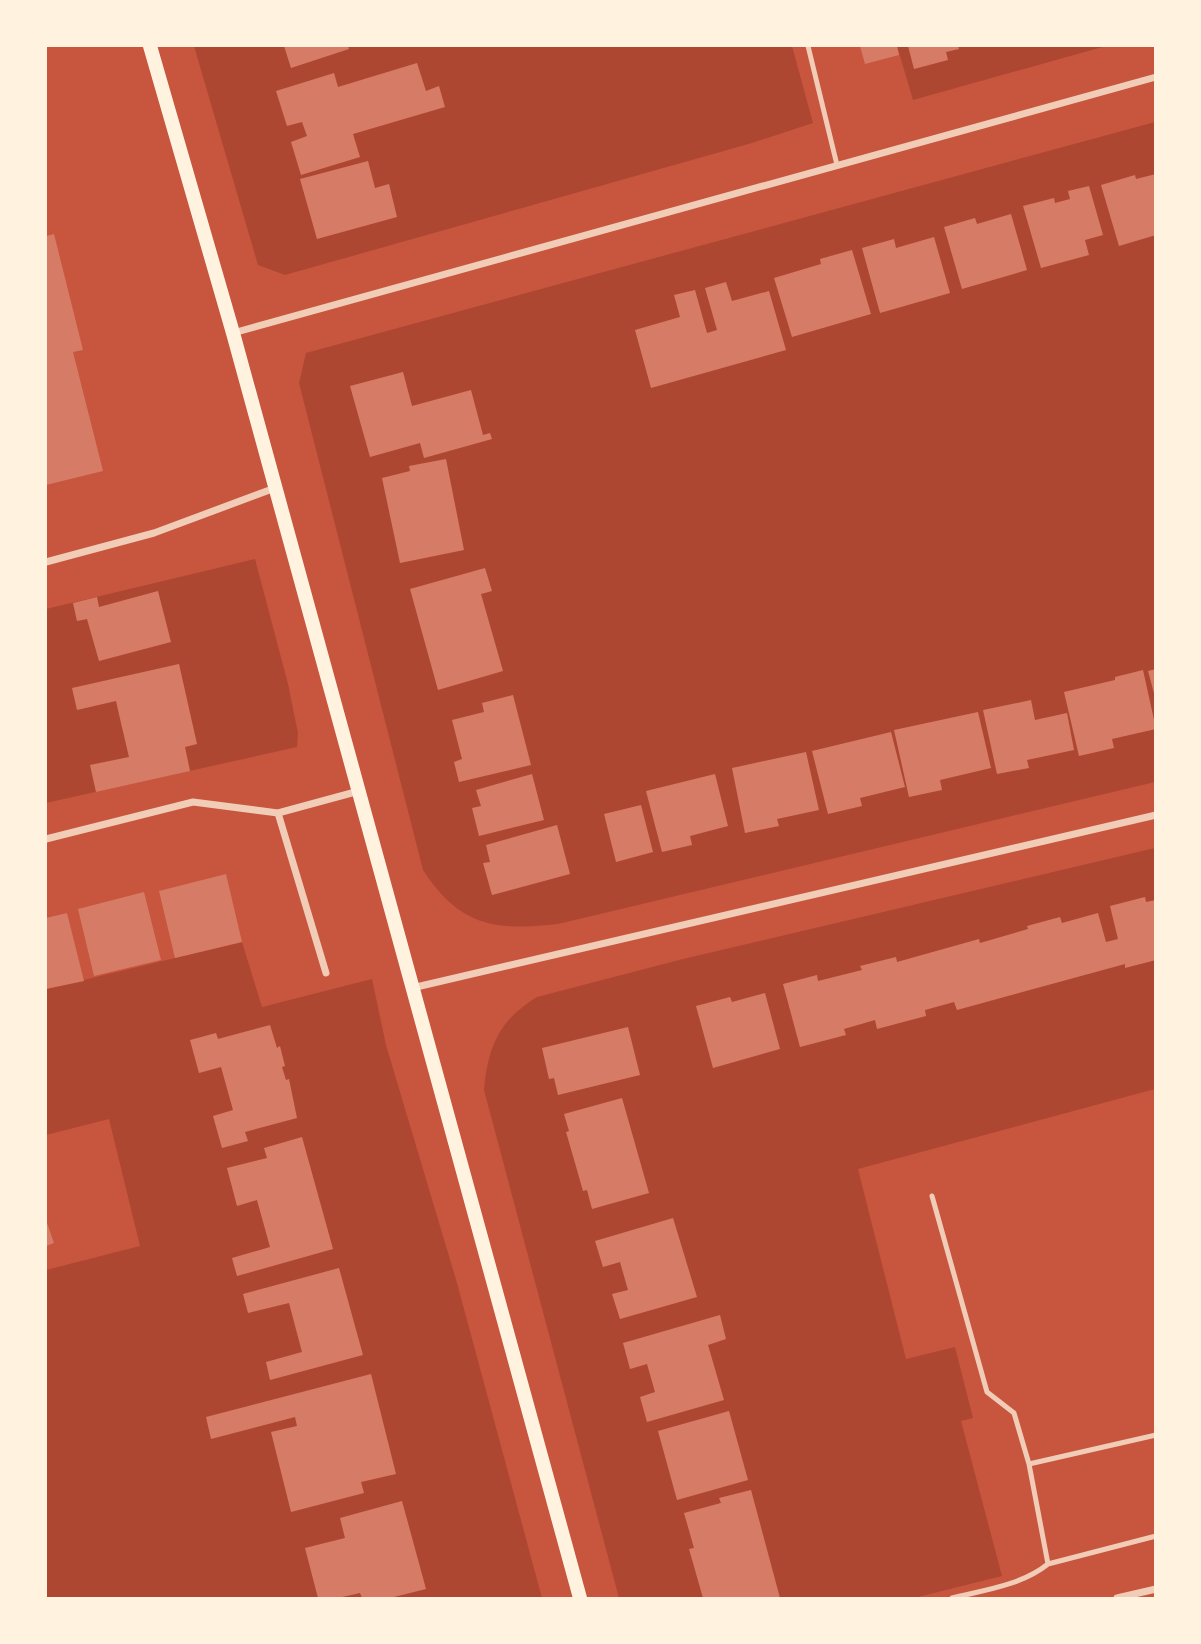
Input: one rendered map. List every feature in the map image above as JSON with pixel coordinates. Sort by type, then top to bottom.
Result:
[{"type":"main road","points":[[150,46],[233,333],[580,1598]]},
{"type":"street","points":[[233,333],[1156,77]]},
{"type":"street","points":[[46,562],[155,533],[275,488]]},
{"type":"street","points":[[46,839],[193,802],[278,813],[359,790]]},
{"type":"street","points":[[278,813],[326,973]]},
{"type":"street","points":[[411,988],[1156,816]]},
{"type":"street","points":[[1117,1598],[1156,1589]]},
{"type":"lane","points":[[808,46],[837,165]]},
{"type":"lane","points":[[932,1196],[986,1392],[1014,1413],[1029,1464],[1048,1564]]},
{"type":"lane","points":[[1029,1464],[1156,1434]]},
{"type":"lane","points":[[952,1598],[1005,1585],[1035,1574],[1048,1564],[1156,1536]]},
{"type":"shaded area","points":[[194,46],[792,46],[813,123],[752,143],[285,275],[258,265]]},
{"type":"shaded area","points":[[897,46],[1106,46],[913,100]]},
{"type":"shaded area","points":[[1155,122],[1155,782],[558,924],[516,927],[498,925],[466,914],[451,903],[423,870],[299,383],[306,353]]},
{"type":"shaded area","points":[[255,559],[288,684],[298,733],[297,747],[46,803],[46,609]]},
{"type":"shaded area","points":[[1155,848],[1155,1089],[858,1169],[906,1359],[955,1347],[973,1418],[961,1421],[1002,1576],[914,1598],[619,1598],[484,1090],[493,1048],[505,1025],[513,1015],[537,997],[683,959]]},
{"type":"shaded area","points":[[242,942],[262,1007],[372,979],[386,1045],[457,1283],[542,1598],[46,1598],[46,1270],[140,1246],[109,1119],[46,1135],[46,989]]},
{"type":"building","points":[[284,46],[348,46],[349,49],[291,68]]},
{"type":"building","points":[[860,46],[897,46],[899,55],[865,64]]},
{"type":"building","points":[[908,46],[958,46],[959,49],[946,52],[948,60],[914,69]]},
{"type":"building","points":[[417,63],[426,91],[439,86],[445,107],[353,134],[360,157],[301,175],[291,142],[307,136],[302,122],[287,126],[276,91],[334,73],[338,87]]},
{"type":"building","points":[[368,161],[375,188],[389,184],[397,217],[317,239],[300,179]]},
{"type":"building","points":[[1156,174],[1156,235],[1119,246],[1101,185],[1135,175],[1136,179]]},
{"type":"building","points":[[1089,186],[1103,235],[1085,240],[1089,255],[1041,268],[1023,206],[1054,198],[1055,203],[1070,199],[1068,191]]},
{"type":"building","points":[[1011,214],[1027,270],[962,289],[944,227],[975,218],[977,224]]},
{"type":"building","points":[[54,234],[83,350],[73,352],[103,471],[46,485],[46,236]]},
{"type":"building","points":[[934,237],[950,293],[880,313],[862,248],[894,239],[896,248]]},
{"type":"building","points":[[852,250],[871,314],[792,337],[774,278],[821,264],[820,259]]},
{"type":"building","points":[[726,282],[732,301],[769,291],[786,350],[651,388],[635,330],[680,317],[674,295],[695,290],[707,333],[717,330],[705,288]]},
{"type":"building","points":[[403,372],[412,406],[471,390],[483,435],[490,433],[492,439],[424,458],[420,443],[370,457],[350,386]]},
{"type":"building","points":[[446,459],[464,550],[400,563],[382,478],[410,471],[409,466]]},
{"type":"building","points":[[485,568],[492,591],[481,594],[503,671],[438,690],[410,589]]},
{"type":"building","points":[[158,591],[171,642],[99,661],[87,619],[77,621],[73,603],[97,597],[99,607]]},
{"type":"building","points":[[179,664],[197,744],[185,747],[190,771],[96,792],[90,765],[129,757],[116,701],[77,710],[72,688]]},
{"type":"building","points":[[1156,669],[1156,697],[1155,697],[1148,671]]},
{"type":"building","points":[[1143,670],[1156,729],[1112,739],[1114,748],[1079,756],[1064,692],[1115,680],[1115,677]]},
{"type":"building","points":[[513,695],[531,765],[459,782],[454,762],[462,759],[452,720],[484,712],[482,703]]},
{"type":"building","points":[[1031,700],[1035,720],[1067,713],[1074,750],[1027,760],[1029,768],[997,774],[983,710]]},
{"type":"building","points":[[978,712],[991,768],[940,780],[942,790],[909,797],[894,730]]},
{"type":"building","points":[[891,732],[905,787],[860,798],[862,806],[828,814],[812,751]]},
{"type":"building","points":[[806,752],[819,810],[777,819],[779,826],[745,833],[732,768]]},
{"type":"building","points":[[532,774],[544,820],[479,836],[472,808],[481,806],[476,790]]},
{"type":"building","points":[[715,774],[728,826],[690,836],[692,845],[662,852],[646,791]]},
{"type":"building","points":[[641,805],[653,852],[616,862],[604,814]]},
{"type":"building","points":[[557,825],[570,874],[492,895],[483,863],[490,862],[486,845]]},
{"type":"building","points":[[226,874],[242,942],[175,958],[159,891]]},
{"type":"building","points":[[144,892],[161,960],[94,976],[78,909]]},
{"type":"building","points":[[1145,897],[1146,902],[1156,900],[1156,960],[1125,968],[1125,964],[957,1010],[954,1002],[925,1010],[926,1016],[877,1029],[875,1020],[844,1029],[846,1035],[800,1047],[783,984],[817,975],[818,981],[862,970],[860,966],[896,957],[897,962],[979,939],[980,943],[1060,917],[1062,923],[1098,913],[1106,942],[1118,939],[1110,906]]},
{"type":"building","points":[[67,913],[84,981],[46,989],[46,918]]},
{"type":"building","points":[[765,993],[780,1049],[713,1068],[696,1006],[730,997],[732,1002]]},
{"type":"building","points":[[270,1025],[277,1048],[280,1046],[285,1066],[282,1067],[286,1080],[289,1079],[297,1118],[245,1132],[248,1141],[222,1148],[213,1116],[233,1110],[221,1067],[199,1073],[190,1040],[216,1033],[218,1039]]},
{"type":"building","points":[[628,1027],[640,1075],[558,1095],[554,1078],[549,1079],[542,1048]]},
{"type":"building","points":[[622,1098],[649,1193],[592,1209],[587,1190],[583,1191],[566,1132],[569,1131],[564,1114]]},
{"type":"building","points":[[302,1137],[333,1249],[237,1276],[232,1258],[270,1247],[257,1200],[237,1206],[227,1168],[267,1158],[264,1148]]},
{"type":"building","points":[[673,1218],[697,1297],[620,1319],[612,1294],[628,1290],[620,1262],[603,1267],[595,1241]]},
{"type":"building","points":[[46,1220],[54,1243],[46,1246]]},
{"type":"building","points":[[339,1268],[363,1355],[270,1380],[266,1362],[302,1352],[289,1303],[248,1313],[243,1294]]},
{"type":"building","points":[[720,1315],[726,1339],[708,1345],[724,1400],[647,1422],[640,1397],[655,1392],[647,1364],[630,1369],[623,1343]]},
{"type":"building","points":[[371,1374],[396,1474],[361,1482],[364,1493],[291,1512],[271,1432],[297,1426],[295,1417],[211,1439],[206,1417]]},
{"type":"building","points":[[729,1411],[748,1480],[677,1500],[658,1431]]},
{"type":"building","points":[[751,1490],[780,1598],[703,1598],[689,1549],[694,1548],[684,1513],[721,1503],[719,1498]]},
{"type":"building","points":[[402,1501],[426,1589],[390,1598],[362,1598],[360,1593],[338,1598],[318,1598],[305,1548],[345,1538],[340,1518]]}]
